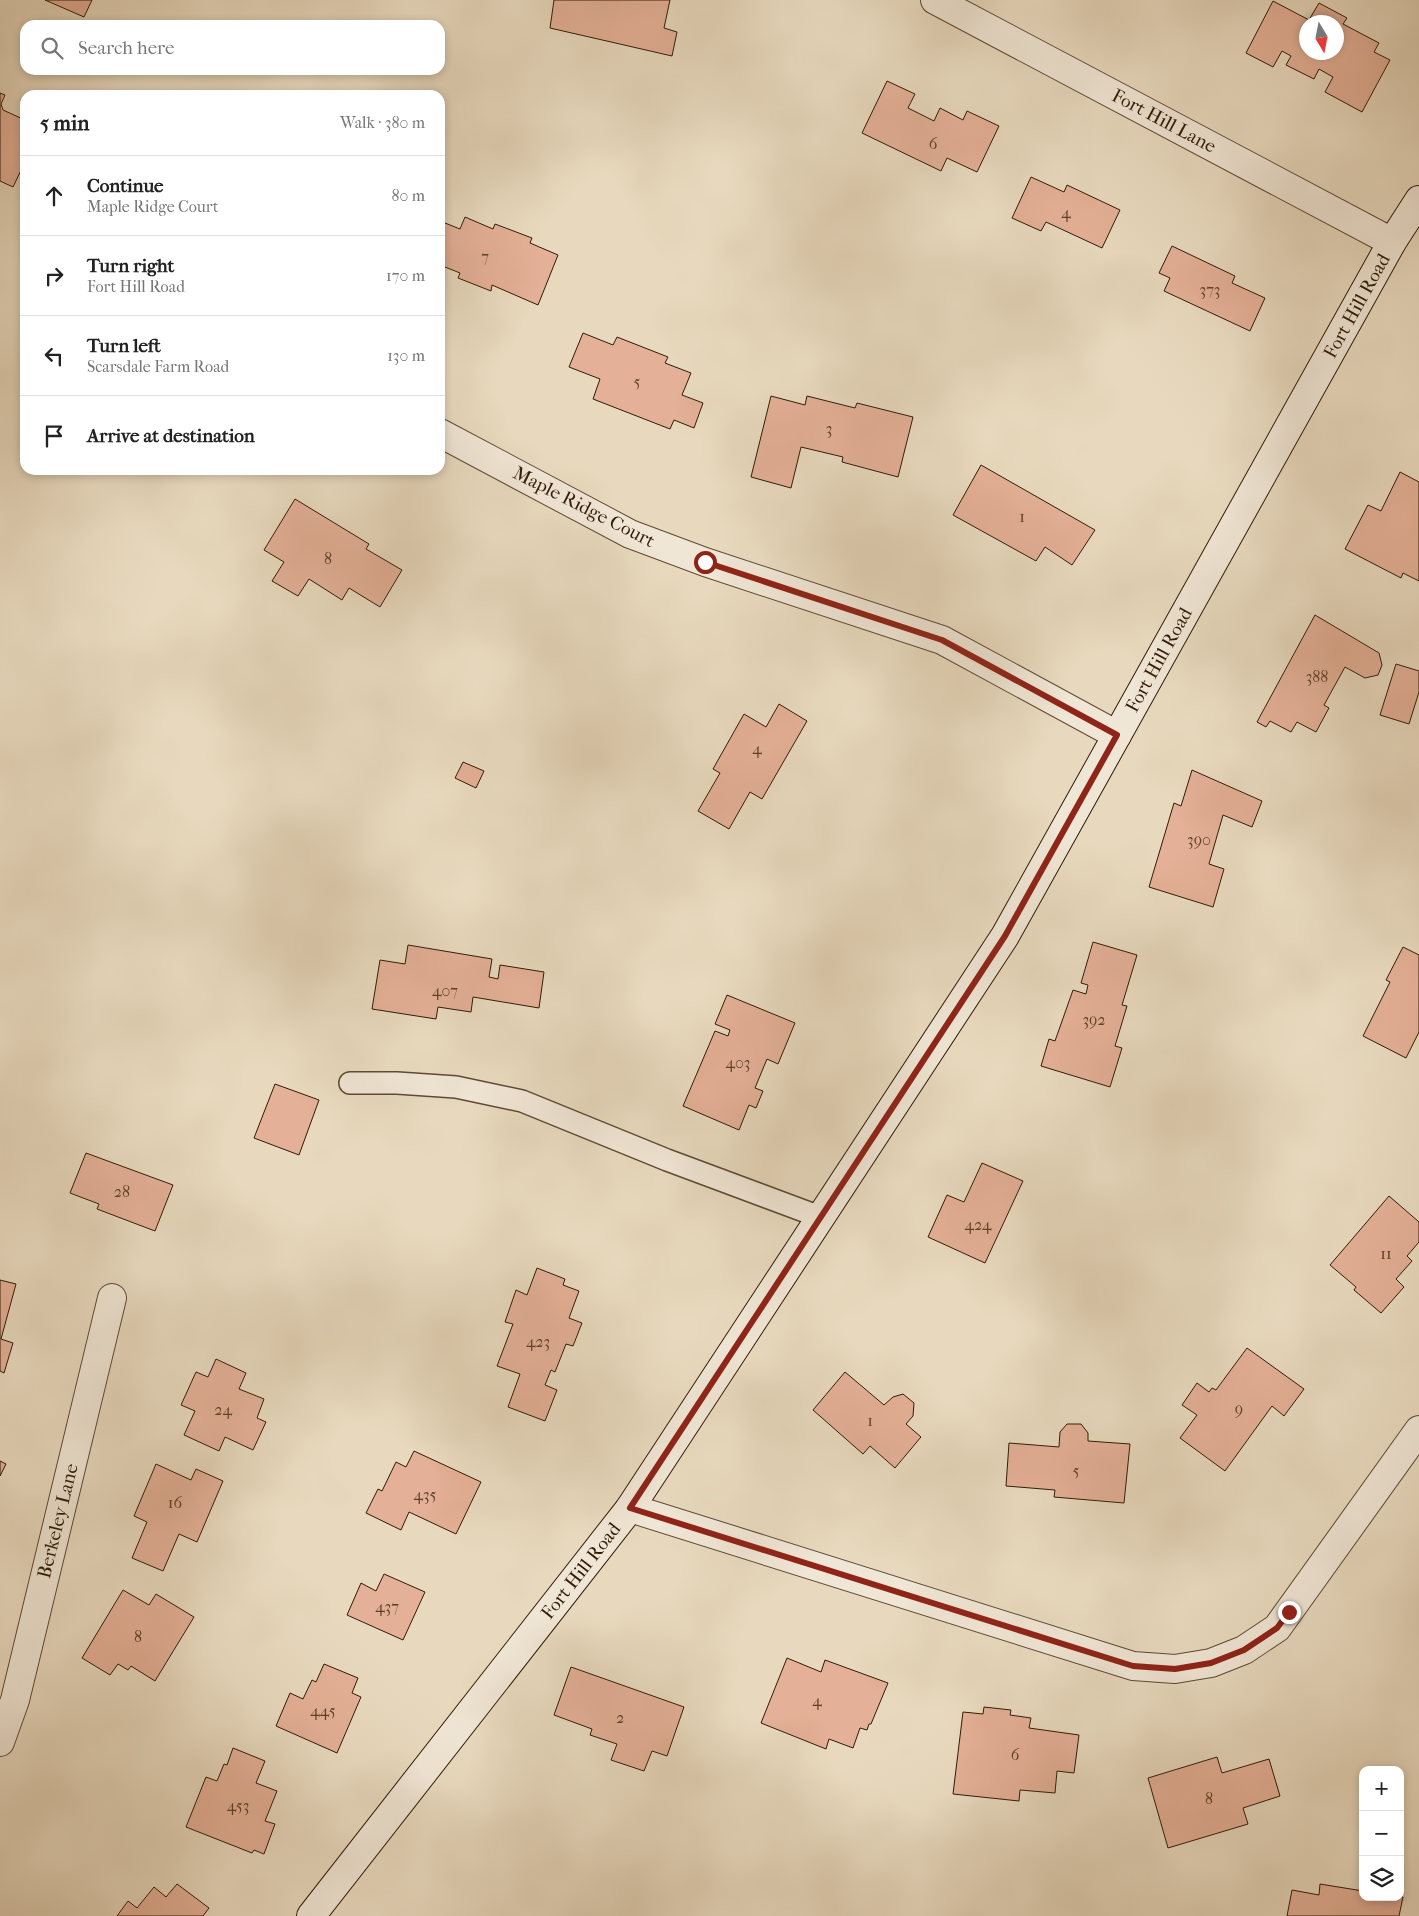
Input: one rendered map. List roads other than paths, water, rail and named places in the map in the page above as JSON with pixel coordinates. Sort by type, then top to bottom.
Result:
[{"type":"street","name":"Fort Hill Lane","points":[[935,0],[1392,242]]},
{"type":"street","name":"Fort Hill Road","points":[[311,1916],[630,1508],[1005,936],[1392,242],[1419,200]]},
{"type":"street","name":"Maple Ridge Court","points":[[445,436],[630,534],[705,562],[942,640],[1117,735]]},
{"type":"street","name":"Berkeley Lane","points":[[0,1742],[15,1700],[112,1298]]},
{"type":"street","points":[[630,1508],[1133,1666],[1175,1669],[1211,1663],[1244,1650],[1277,1628],[1419,1430]]},
{"type":"lane","points":[[350,1083],[397,1083],[456,1087],[522,1101],[667,1160],[820,1217]]}]
